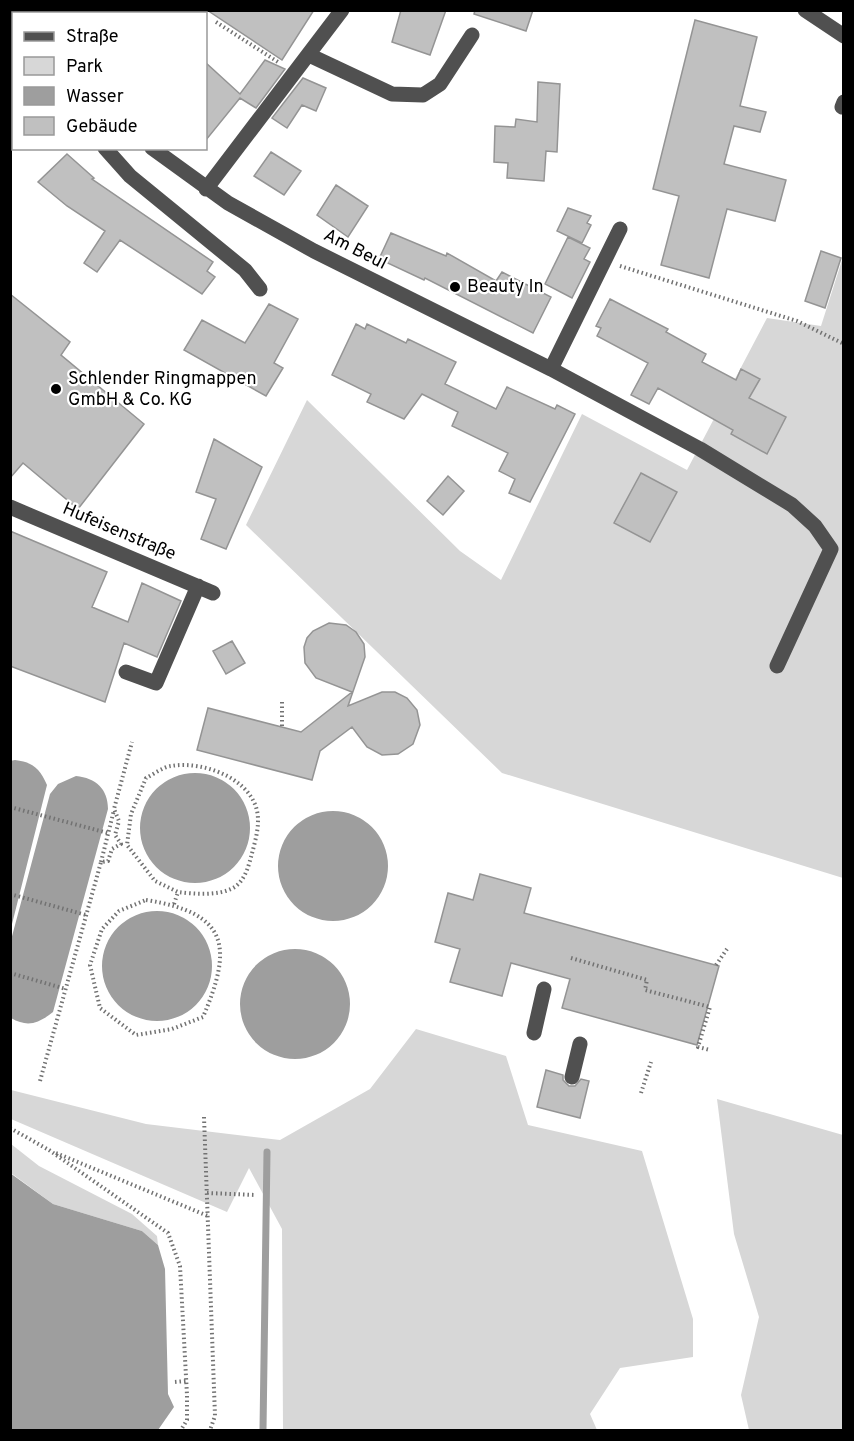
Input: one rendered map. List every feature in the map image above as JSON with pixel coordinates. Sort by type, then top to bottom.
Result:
[{"type":"street","points":[[207,189],[342,10]]},
{"type":"street","points":[[805,10],[843,36]]},
{"type":"street","points":[[309,56],[392,94],[423,95],[440,84],[472,35]]},
{"type":"street","points":[[107,150],[130,176],[245,270],[260,289]]},
{"type":"street","name":"Am Beul","points":[[155,150],[207,189],[314,251],[551,369],[700,449],[792,505],[814,526],[831,549],[777,666]]},
{"type":"street","points":[[551,369],[620,229]]},
{"type":"street","name":"Hufeisenstraße","points":[[10,507],[213,593]]},
{"type":"street","points":[[126,672],[156,683],[198,586]]},
{"type":"street","points":[[534,1033],[544,989]]},
{"type":"street","points":[[572,1077],[580,1044]]},
{"type":"path","points":[[216,22],[275,59]]},
{"type":"path","points":[[605,262],[797,321],[843,344]]},
{"type":"path","points":[[282,699],[282,726]]},
{"type":"path","points":[[40,1081],[132,742]]},
{"type":"path","points":[[196,766],[200,761]]},
{"type":"path","points":[[101,862],[108,861],[112,849],[121,844],[127,845],[155,881],[178,892],[196,894],[233,888],[246,873],[258,819],[252,798],[241,784],[221,772],[196,766],[171,766],[146,778],[132,814],[127,845]]},
{"type":"path","points":[[10,807],[108,833]]},
{"type":"path","points":[[114,809],[119,821],[114,835],[121,844]]},
{"type":"path","points":[[174,904],[178,892]]},
{"type":"path","points":[[10,894],[86,915]]},
{"type":"path","points":[[146,900],[174,904],[206,920],[216,933],[221,953],[215,988],[203,1017],[172,1029],[136,1035],[100,1008],[90,965],[102,929],[119,911],[146,900]]},
{"type":"path","points":[[716,965],[727,949]]},
{"type":"path","points":[[571,958],[647,980],[645,990],[710,1007],[698,1047],[710,1050]]},
{"type":"path","points":[[10,974],[66,989]]},
{"type":"path","points":[[641,1093],[651,1062]]},
{"type":"path","points":[[204,1117],[215,1416],[210,1431]]},
{"type":"path","points":[[10,1128],[49,1150],[168,1233],[180,1266],[187,1420],[181,1431]]},
{"type":"path","points":[[49,1150],[208,1216]]},
{"type":"path","points":[[207,1193],[256,1195]]},
{"type":"path","points":[[175,1382],[186,1381]]},
{"type":"green space","points":[[843,257],[843,878],[502,773],[246,525],[307,400],[460,551],[501,580],[582,414],[687,470],[767,318],[821,326]]},
{"type":"green space","points":[[416,1029],[506,1056],[528,1125],[642,1151],[693,1319],[693,1357],[620,1368],[590,1414],[597,1430],[283,1430],[282,1229],[249,1168],[227,1212],[11,1119],[11,1090],[146,1124],[280,1140],[370,1089]]},
{"type":"green space","points":[[717,1099],[843,1135],[843,1430],[749,1430],[741,1395],[759,1317],[734,1234]]},
{"type":"green space","points":[[11,1144],[39,1166],[132,1214],[157,1236],[158,1245],[142,1231],[53,1204],[11,1173]]},
{"type":"water","points":[[10,761],[27,762],[35,767],[47,785],[11,928]]},
{"type":"water","points":[[195,773],[216,777],[234,789],[246,807],[250,828],[246,849],[234,867],[216,879],[195,883],[174,879],[156,867],[144,849],[140,828],[144,807],[156,789],[174,777]]},
{"type":"water","points":[[76,776],[89,779],[100,786],[106,796],[108,809],[53,1012],[33,1023],[23,1023],[11,1018],[11,940],[50,794],[58,784]]},
{"type":"water","points":[[333,811],[354,815],[372,827],[384,845],[388,866],[384,887],[372,905],[354,917],[333,921],[312,917],[294,905],[282,887],[278,866],[282,845],[294,827],[312,815]]},
{"type":"water","points":[[157,911],[178,915],[196,927],[208,945],[212,966],[208,987],[196,1005],[178,1017],[157,1021],[136,1017],[118,1005],[106,987],[102,966],[106,945],[118,927],[136,915]]},
{"type":"water","points":[[295,949],[316,953],[334,965],[346,983],[350,1004],[346,1025],[334,1043],[316,1055],[295,1059],[274,1055],[256,1043],[244,1025],[240,1004],[244,983],[256,965],[274,953]]},
{"type":"water","points":[[10,1173],[53,1204],[142,1231],[158,1245],[165,1269],[168,1394],[174,1407],[158,1430],[11,1430]]},
{"type":"building","points":[[207,10],[314,10],[282,60]]},
{"type":"building","points":[[401,10],[446,10],[430,55],[392,42]]},
{"type":"building","points":[[475,10],[533,10],[526,31],[474,14]]},
{"type":"building","points":[[695,20],[757,37],[740,106],[766,112],[760,132],[734,126],[724,164],[786,180],[775,221],[727,209],[709,278],[661,265],[679,196],[653,189]]},
{"type":"building","points":[[265,60],[285,69],[256,108],[240,98],[207,139],[207,64],[240,94]]},
{"type":"building","points":[[303,78],[326,88],[316,111],[302,105],[287,128],[272,118]]},
{"type":"building","points":[[538,82],[560,84],[557,152],[546,151],[544,181],[507,178],[508,163],[494,162],[495,126],[515,127],[516,119],[537,122]]},
{"type":"building","points":[[271,152],[301,171],[284,195],[254,176]]},
{"type":"building","points":[[67,154],[94,178],[92,179],[213,262],[207,271],[215,277],[202,294],[120,240],[97,272],[84,263],[105,231],[67,206],[38,182]]},
{"type":"building","points":[[336,185],[368,206],[348,237],[317,215]]},
{"type":"building","points":[[568,208],[591,216],[587,223],[591,225],[582,243],[557,231]]},
{"type":"building","points":[[391,233],[446,256],[447,253],[496,281],[502,272],[551,297],[533,333],[425,278],[424,280],[379,259]]},
{"type":"building","points":[[568,237],[590,248],[584,259],[590,262],[572,298],[545,284]]},
{"type":"building","points":[[821,251],[841,258],[825,308],[805,301]]},
{"type":"building","name":"Schlender Ringmappen GmbH & Co. KG","points":[[10,294],[70,342],[61,355],[144,424],[78,509],[23,463],[10,478]]},
{"type":"building","points":[[610,299],[668,329],[666,332],[706,354],[702,362],[736,380],[741,369],[760,379],[749,398],[786,417],[767,454],[731,434],[733,430],[658,388],[649,404],[631,395],[648,363],[597,336],[601,328],[596,326]]},
{"type":"building","points":[[269,304],[298,319],[274,363],[283,368],[266,396],[184,350],[202,320],[245,343]]},
{"type":"building","points":[[356,324],[365,329],[367,324],[406,343],[408,339],[456,362],[445,384],[496,409],[507,387],[555,409],[557,405],[575,414],[530,502],[509,493],[515,479],[499,471],[508,453],[452,426],[458,412],[422,394],[404,419],[367,402],[371,394],[332,375]]},
{"type":"building","points":[[214,439],[262,467],[226,549],[201,539],[216,499],[196,492]]},
{"type":"building","points":[[641,473],[677,492],[650,542],[614,523]]},
{"type":"building","points":[[448,476],[464,491],[443,515],[427,501]]},
{"type":"building","points":[[10,531],[107,572],[92,607],[128,622],[142,583],[181,601],[157,657],[124,643],[105,702],[10,666]]},
{"type":"building","points":[[329,623],[346,625],[356,632],[364,644],[365,657],[348,706],[382,692],[395,692],[407,698],[417,710],[420,725],[413,744],[398,754],[382,755],[367,747],[352,727],[320,751],[312,780],[197,750],[208,708],[301,732],[352,692],[316,678],[305,663],[304,647],[307,638],[313,631]]},
{"type":"building","points":[[232,641],[245,663],[226,674],[213,651]]},
{"type":"building","points":[[480,874],[531,888],[524,913],[719,966],[697,1045],[562,1008],[570,979],[511,963],[502,996],[450,982],[460,949],[435,942],[448,893],[473,900]]},
{"type":"building","points":[[546,1070],[563,1075],[563,1080],[569,1086],[575,1086],[581,1079],[589,1081],[580,1118],[537,1107]]},
{"type":"waterway","points":[[263,1430],[267,1152]]},
{"type":"place","name":"Beauty In","points":[[455,287]]},
{"type":"place","name":"Schlender Ringmappen GmbH & Co. KG","points":[[56,389]]}]
